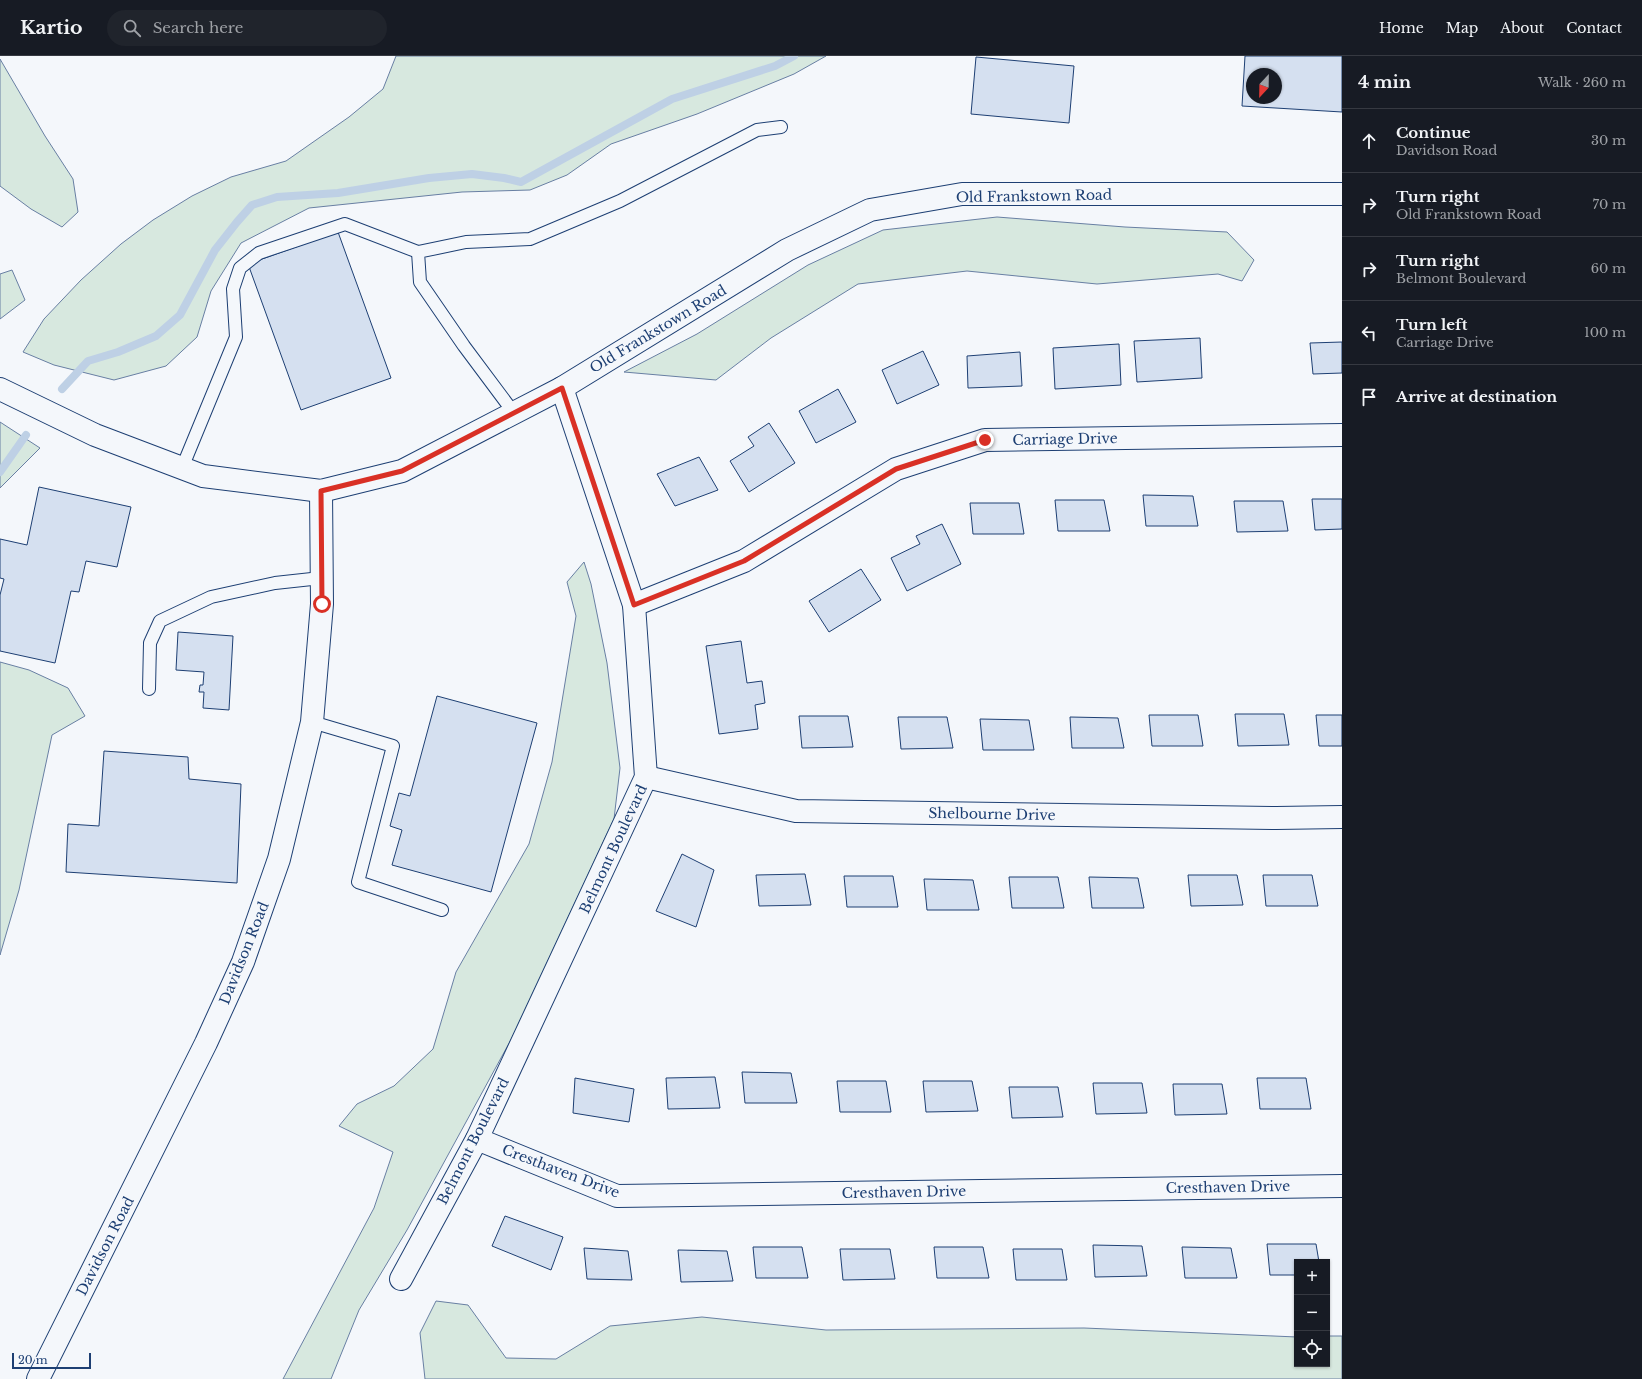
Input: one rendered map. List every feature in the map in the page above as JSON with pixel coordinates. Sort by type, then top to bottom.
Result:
[{"type":"street","name":"Old Frankstown Road","points":[[0,389],[95,435],[203,476],[321,491],[402,471],[562,388],[787,250],[870,210],[962,194],[1342,194]]},
{"type":"street","name":"Belmont Boulevard","points":[[400,1279],[477,1139],[646,777],[634,605],[562,388]]},
{"type":"street","name":"Carriage Drive","points":[[634,605],[744,561],[896,469],[985,440],[1342,435]]},
{"type":"street","name":"Davidson Road","points":[[38,1379],[206,1043],[243,962],[279,859],[312,722],[322,604],[321,491]]},
{"type":"street","name":"Shelbourne Drive","points":[[646,777],[796,811],[1276,818],[1342,817]]},
{"type":"street","name":"Cresthaven Drive","points":[[477,1139],[617,1196],[1342,1186]]},
{"type":"lane","points":[[182,468],[236,337],[232,289],[240,268],[259,253],[345,224],[418,252],[466,242],[530,239],[620,201],[757,130],[781,127]]},
{"type":"lane","points":[[418,252],[420,282],[464,346],[514,413]]},
{"type":"lane","points":[[149,689],[150,643],[160,621],[211,597],[275,582],[321,578]]},
{"type":"lane","points":[[312,722],[393,746],[358,882],[442,910]]},
{"type":"shaded area","points":[[396,56],[826,56],[794,74],[697,114],[611,144],[567,175],[530,190],[462,192],[309,208],[241,243],[211,291],[197,337],[166,366],[114,380],[54,365],[23,352],[44,319],[81,280],[121,244],[153,220],[192,196],[231,177],[286,161],[349,117],[383,89]]},
{"type":"shaded area","points":[[0,59],[45,136],[73,179],[78,212],[62,227],[31,209],[0,186]]},
{"type":"shaded area","points":[[997,217],[1125,227],[1227,232],[1254,260],[1242,281],[1218,274],[1097,284],[967,271],[858,284],[771,338],[716,380],[624,372],[697,334],[808,265],[883,230]]},
{"type":"shaded area","points":[[12,270],[25,300],[0,319],[0,274]]},
{"type":"shaded area","points":[[0,422],[40,448],[0,488]]},
{"type":"shaded area","points":[[584,562],[591,584],[607,663],[620,768],[614,819],[513,1036],[407,1230],[359,1310],[331,1379],[283,1379],[374,1208],[393,1152],[339,1126],[357,1104],[394,1086],[433,1049],[456,972],[529,844],[552,762],[576,616],[567,582]]},
{"type":"shaded area","points":[[0,662],[29,670],[68,688],[85,716],[52,735],[19,890],[0,955]]},
{"type":"shaded area","points":[[436,1301],[468,1305],[506,1358],[556,1359],[610,1326],[702,1317],[826,1330],[1084,1328],[1294,1337],[1294,1367],[1330,1367],[1330,1336],[1342,1336],[1342,1379],[425,1379],[420,1333]]},
{"type":"building","points":[[1245,56],[1342,56],[1342,112],[1242,106]]},
{"type":"building","points":[[976,57],[1074,66],[1069,123],[971,114]]},
{"type":"building","points":[[338,232],[391,378],[301,410],[248,264]]},
{"type":"building","points":[[1200,338],[1202,378],[1137,382],[1134,341]]},
{"type":"building","points":[[1342,342],[1342,373],[1313,374],[1310,343]]},
{"type":"building","points":[[1119,344],[1121,385],[1055,389],[1053,348]]},
{"type":"building","points":[[923,351],[939,385],[897,404],[882,370]]},
{"type":"building","points":[[1020,352],[1022,386],[968,388],[967,356]]},
{"type":"building","points":[[838,389],[856,422],[816,443],[799,411]]},
{"type":"building","points":[[769,423],[795,463],[749,492],[730,461],[754,446],[748,437]]},
{"type":"building","points":[[699,457],[718,490],[675,506],[657,474]]},
{"type":"building","points":[[39,487],[131,507],[117,567],[86,561],[79,592],[71,591],[55,663],[0,651],[0,595],[4,579],[0,578],[0,539],[27,545]]},
{"type":"building","points":[[1143,495],[1193,496],[1198,526],[1146,526]]},
{"type":"building","points":[[1312,499],[1342,499],[1342,529],[1315,530]]},
{"type":"building","points":[[1055,500],[1104,500],[1110,531],[1058,531]]},
{"type":"building","points":[[1234,501],[1283,501],[1288,531],[1237,532]]},
{"type":"building","points":[[970,503],[1019,503],[1024,534],[973,534]]},
{"type":"building","points":[[942,524],[961,564],[907,591],[891,558],[920,544],[916,536]]},
{"type":"building","points":[[861,569],[881,600],[829,632],[809,601]]},
{"type":"building","points":[[178,632],[233,636],[229,710],[203,708],[204,692],[199,692],[200,685],[203,685],[204,672],[176,670]]},
{"type":"building","points":[[741,641],[747,683],[762,681],[765,703],[755,705],[758,729],[719,734],[706,646]]},
{"type":"building","points":[[437,696],[537,723],[491,892],[392,865],[402,830],[390,826],[399,793],[410,796]]},
{"type":"building","points":[[1235,714],[1284,714],[1289,745],[1238,746]]},
{"type":"building","points":[[1149,715],[1198,715],[1203,746],[1152,746]]},
{"type":"building","points":[[1316,715],[1342,715],[1342,746],[1319,746]]},
{"type":"building","points":[[799,716],[848,716],[853,747],[802,748]]},
{"type":"building","points":[[898,717],[947,717],[953,748],[901,749]]},
{"type":"building","points":[[1070,717],[1118,718],[1124,748],[1072,748]]},
{"type":"building","points":[[980,719],[1029,720],[1034,750],[983,750]]},
{"type":"building","points":[[104,751],[188,757],[189,779],[241,784],[237,883],[66,872],[68,824],[99,826]]},
{"type":"building","points":[[682,854],[714,870],[696,927],[656,911]]},
{"type":"building","points":[[805,874],[811,905],[759,906],[756,875]]},
{"type":"building","points":[[1188,875],[1237,875],[1243,905],[1191,906]]},
{"type":"building","points":[[1263,875],[1312,875],[1318,906],[1266,906]]},
{"type":"building","points":[[844,876],[893,876],[898,907],[847,907]]},
{"type":"building","points":[[1009,877],[1058,877],[1064,908],[1012,908]]},
{"type":"building","points":[[1089,877],[1138,878],[1144,908],[1092,908]]},
{"type":"building","points":[[924,879],[973,880],[979,910],[927,910]]},
{"type":"building","points":[[742,1072],[791,1073],[797,1103],[745,1103]]},
{"type":"building","points":[[715,1077],[720,1108],[668,1109],[666,1078]]},
{"type":"building","points":[[575,1078],[634,1089],[629,1122],[573,1113]]},
{"type":"building","points":[[1257,1078],[1306,1078],[1311,1109],[1260,1109]]},
{"type":"building","points":[[837,1081],[886,1081],[891,1112],[840,1112]]},
{"type":"building","points":[[923,1081],[972,1081],[978,1111],[926,1112]]},
{"type":"building","points":[[1093,1083],[1142,1083],[1147,1113],[1096,1114]]},
{"type":"building","points":[[1173,1084],[1222,1084],[1227,1114],[1175,1115]]},
{"type":"building","points":[[1009,1087],[1058,1087],[1063,1117],[1012,1118]]},
{"type":"building","points":[[505,1216],[563,1237],[551,1270],[492,1246]]},
{"type":"building","points":[[1267,1244],[1316,1244],[1318,1259],[1294,1259],[1294,1275],[1270,1275]]},
{"type":"building","points":[[1093,1245],[1142,1246],[1147,1276],[1095,1277]]},
{"type":"building","points":[[753,1247],[802,1247],[808,1278],[756,1278]]},
{"type":"building","points":[[934,1247],[983,1247],[989,1278],[937,1278]]},
{"type":"building","points":[[1182,1247],[1231,1248],[1237,1278],[1185,1278]]},
{"type":"building","points":[[584,1248],[628,1251],[632,1280],[587,1279]]},
{"type":"building","points":[[840,1249],[890,1249],[895,1279],[843,1280]]},
{"type":"building","points":[[1013,1249],[1062,1249],[1067,1280],[1016,1280]]},
{"type":"building","points":[[678,1250],[727,1251],[733,1281],[681,1282]]},
{"type":"waterway","points":[[62,389],[88,361],[118,352],[156,336],[180,315],[215,250],[252,205],[277,197],[338,193],[429,178],[472,174],[504,178],[521,182],[672,99],[775,66],[794,56]]},
{"type":"waterway","points":[[0,472],[26,435]]},
{"type":"route","points":[[322,604],[321,491],[402,471],[562,388],[634,605],[744,561],[896,469],[985,440]]}]
